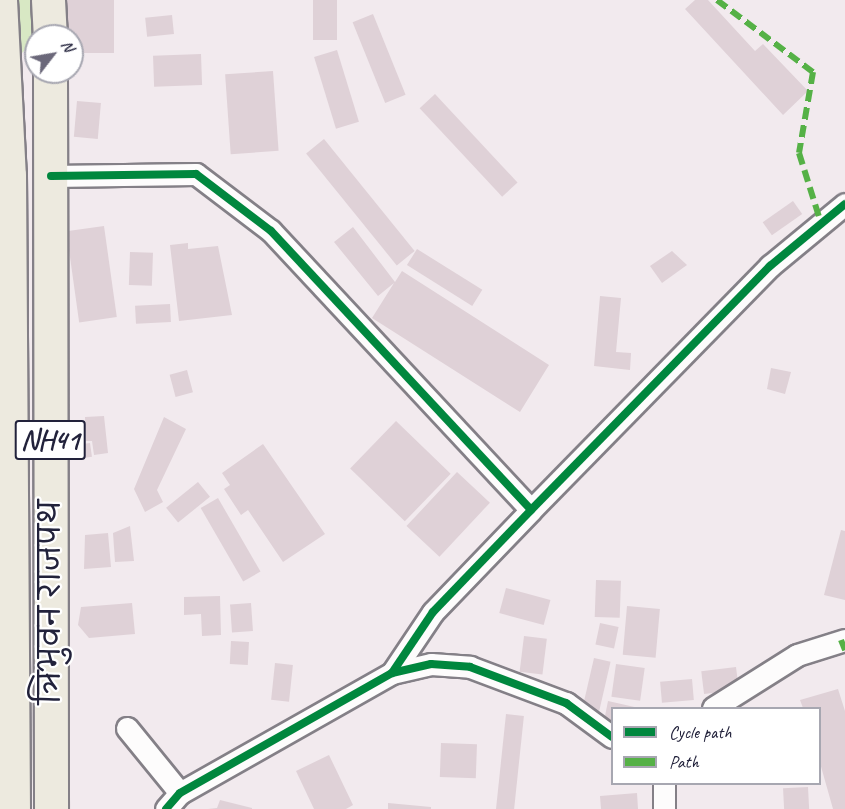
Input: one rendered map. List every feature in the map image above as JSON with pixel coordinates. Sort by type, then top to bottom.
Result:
[{"type":"highway","points":[[48,0],[49,24]]},
{"type":"highway","name":"त्रिभुवन राजपथ","points":[[1,20],[9,175],[4,560],[13,809]]},
{"type":"highway","name":"त्रिभुवन राजपथ","points":[[50,84],[51,809]]},
{"type":"street","points":[[51,176],[196,174],[271,231],[531,510]]},
{"type":"street","points":[[392,673],[433,612],[531,510],[770,266],[845,204]]},
{"type":"street","points":[[4,560],[50,562]]},
{"type":"street","points":[[715,707],[797,655],[845,640]]},
{"type":"street","points":[[166,809],[180,793],[392,673],[431,664],[470,667],[566,703],[611,736]]},
{"type":"street","points":[[127,729],[180,793]]},
{"type":"street","points":[[664,785],[664,809]]},
{"type":"green space","points":[[0,0],[75,0],[51,24],[24,24],[24,51],[0,75]]},
{"type":"building","points":[[66,0],[114,0],[114,53],[84,53],[84,24],[66,24]]},
{"type":"building","points":[[313,0],[337,0],[337,40],[313,40]]},
{"type":"building","points":[[695,0],[708,0],[755,51],[763,44],[808,91],[783,115],[685,9]]},
{"type":"building","points":[[373,14],[406,95],[385,103],[353,22]]},
{"type":"building","points":[[172,15],[174,34],[147,37],[145,18]]},
{"type":"building","points":[[337,50],[359,122],[336,129],[314,57]]},
{"type":"building","points":[[201,54],[202,85],[154,87],[153,56]]},
{"type":"building","points":[[273,71],[279,151],[231,154],[225,74]]},
{"type":"building","points":[[435,94],[518,182],[502,197],[420,108]]},
{"type":"building","points":[[77,101],[101,103],[98,139],[74,137]]},
{"type":"building","points":[[324,139],[415,251],[397,265],[306,153]]},
{"type":"building","points":[[793,201],[802,214],[772,235],[763,222]]},
{"type":"building","points":[[104,226],[117,317],[79,322],[66,231]]},
{"type":"building","points":[[353,227],[395,282],[402,271],[549,365],[520,412],[372,318],[394,283],[378,296],[334,242]]},
{"type":"building","points":[[188,243],[188,249],[218,246],[232,315],[179,321],[170,245]]},
{"type":"building","points":[[417,249],[482,290],[472,306],[407,265]]},
{"type":"building","points":[[672,251],[687,265],[662,283],[650,266]]},
{"type":"building","points":[[130,252],[153,253],[152,286],[129,285]]},
{"type":"building","points":[[600,296],[621,298],[616,352],[631,353],[630,370],[594,366]]},
{"type":"building","points":[[170,304],[171,322],[136,324],[135,306]]},
{"type":"building","points":[[771,368],[791,372],[785,394],[767,389]]},
{"type":"building","points":[[187,370],[193,392],[176,397],[170,375]]},
{"type":"building","points":[[104,416],[108,453],[94,455],[92,441],[86,441],[85,417]]},
{"type":"building","points":[[164,417],[186,429],[157,490],[163,502],[145,512],[134,489]]},
{"type":"building","points":[[396,421],[451,474],[405,521],[350,468]]},
{"type":"building","points":[[90,443],[92,457],[75,459],[73,445]]},
{"type":"building","points":[[263,444],[325,534],[283,562],[248,510],[241,515],[224,489],[230,485],[222,473]]},
{"type":"building","points":[[457,472],[490,503],[439,557],[407,526]]},
{"type":"building","points":[[198,482],[210,497],[178,523],[166,508]]},
{"type":"building","points":[[218,498],[260,572],[243,582],[201,508]]},
{"type":"building","points":[[130,526],[134,561],[115,562],[113,533]]},
{"type":"building","points":[[841,530],[845,531],[845,600],[824,595]]},
{"type":"building","points":[[108,533],[111,567],[84,569],[85,535]]},
{"type":"building","points":[[596,580],[621,581],[620,618],[595,617]]},
{"type":"building","points":[[506,588],[550,600],[544,625],[499,613]]},
{"type":"building","points":[[220,596],[221,635],[202,636],[201,614],[184,615],[184,597]]},
{"type":"building","points":[[132,603],[135,634],[89,638],[78,625],[81,607]]},
{"type":"building","points":[[251,603],[253,631],[232,632],[230,604]]},
{"type":"building","points":[[627,606],[660,609],[656,658],[623,655]]},
{"type":"building","points":[[600,623],[619,627],[614,648],[595,645]]},
{"type":"building","points":[[524,636],[547,639],[542,675],[520,672]]},
{"type":"building","points":[[231,641],[249,642],[248,665],[230,664]]},
{"type":"building","points":[[594,658],[611,662],[599,712],[582,709]]},
{"type":"building","points":[[275,663],[293,665],[289,702],[271,700]]},
{"type":"building","points":[[616,664],[645,668],[640,701],[611,697]]},
{"type":"building","points":[[736,667],[739,690],[704,694],[701,671]]},
{"type":"building","points":[[692,679],[694,700],[662,703],[660,682]]},
{"type":"building","points":[[838,689],[845,711],[845,809],[833,809],[821,767],[821,707],[803,707],[800,700]]},
{"type":"building","points":[[608,701],[635,707],[611,707],[611,728],[603,726]]},
{"type":"building","points":[[506,714],[524,716],[514,809],[496,809]]},
{"type":"building","points":[[441,743],[477,744],[476,778],[440,777]]},
{"type":"building","points":[[329,755],[353,805],[346,809],[314,809],[296,771]]},
{"type":"building","points":[[808,787],[809,809],[784,809],[783,788]]},
{"type":"building","points":[[637,793],[638,809],[601,809],[600,796]]},
{"type":"building","points":[[220,800],[252,809],[208,809],[217,808]]},
{"type":"building","points":[[388,803],[431,807],[431,809],[388,809]]},
{"type":"marked path","points":[[717,0],[813,72],[799,153],[821,223]]},
{"type":"marked path","points":[[841,640],[845,650]]},
{"type":"cycle path","points":[[51,176],[196,174],[271,231],[531,510]]},
{"type":"cycle path","points":[[392,673],[433,612],[531,510],[770,266],[845,204]]},
{"type":"cycle path","points":[[166,809],[180,793],[392,673],[431,664],[470,667],[566,703],[611,736]]}]
